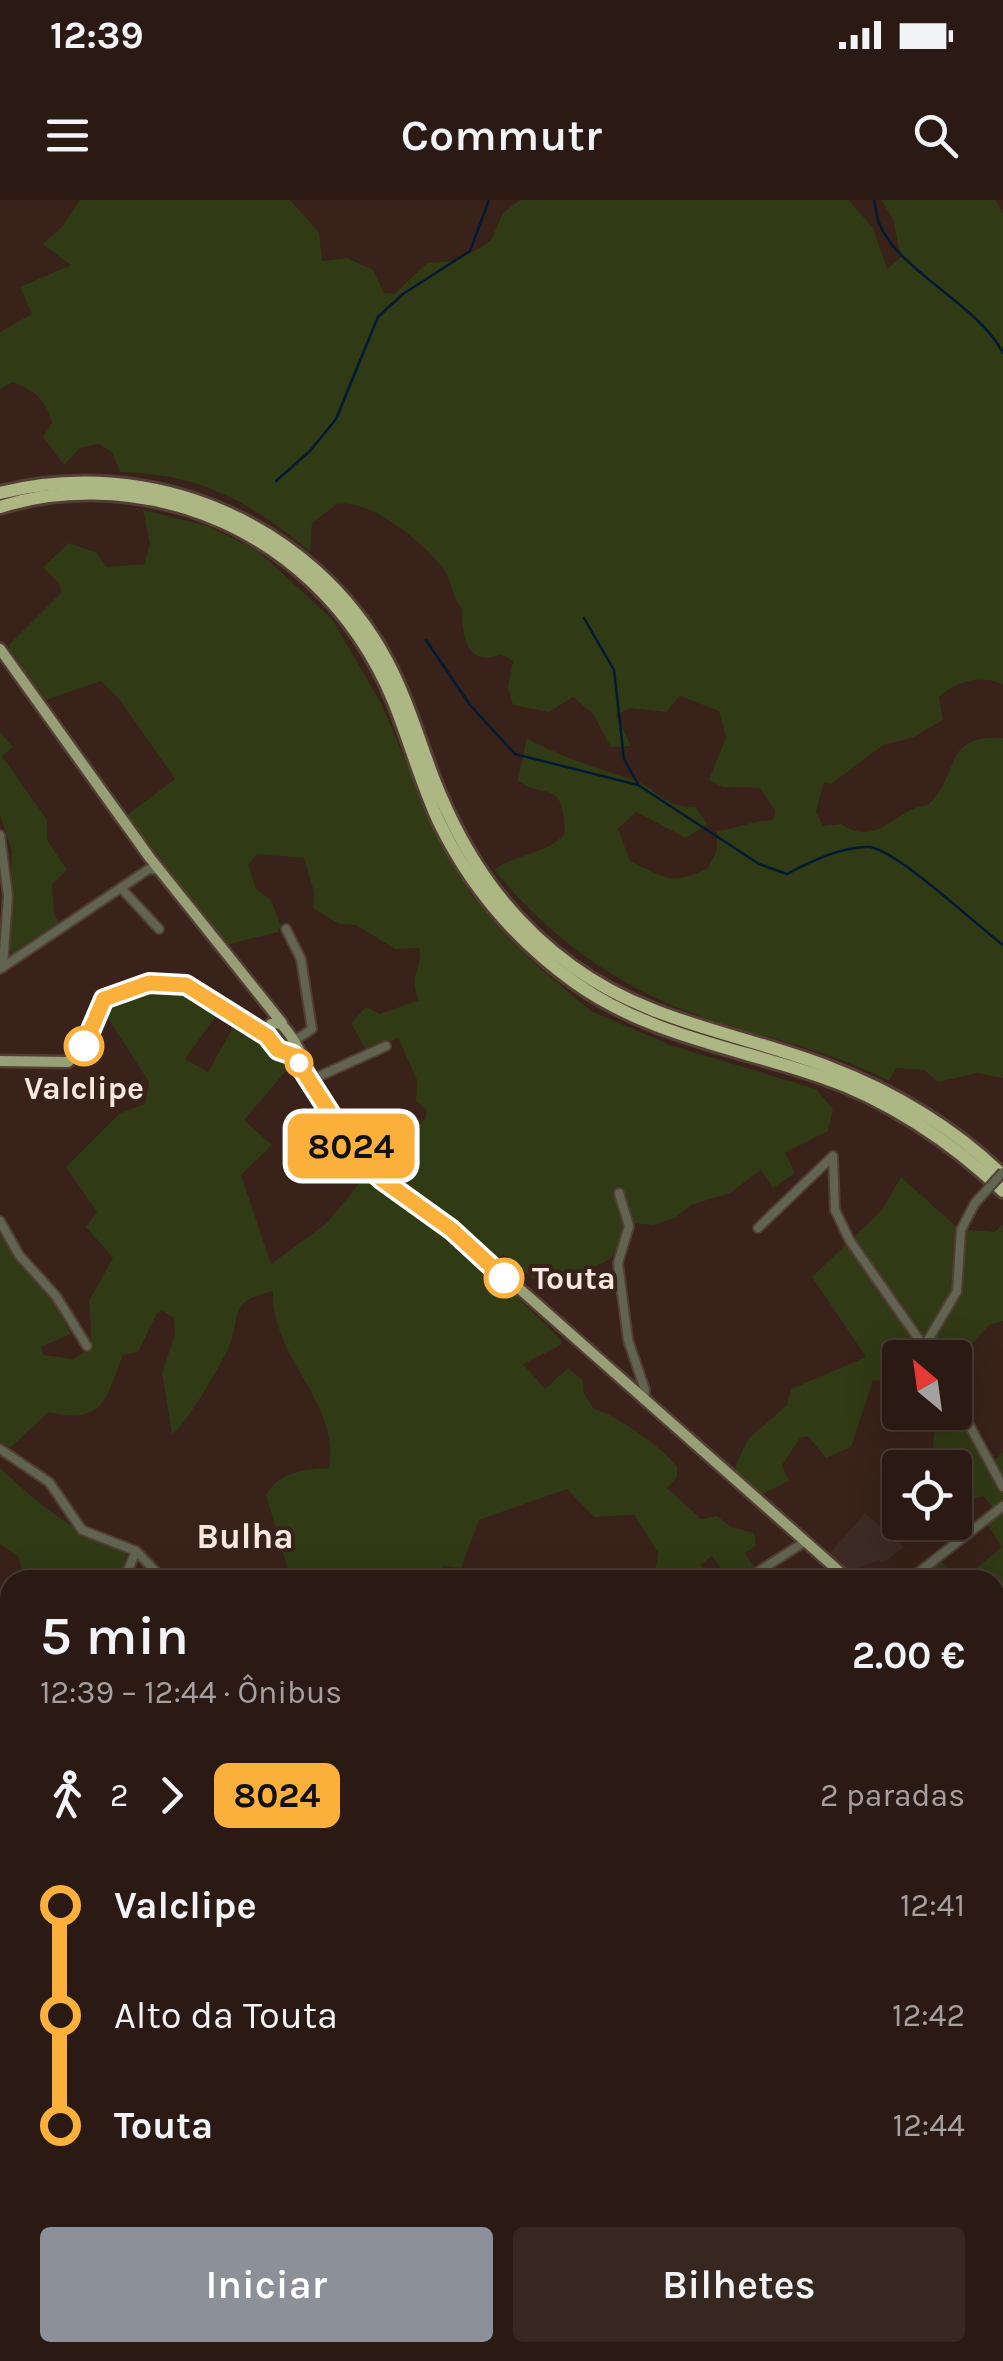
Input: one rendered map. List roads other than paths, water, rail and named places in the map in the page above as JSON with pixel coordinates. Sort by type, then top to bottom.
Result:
[{"type":"highway","points":[[0,493],[55,483],[171,492],[238,518],[295,552],[386,660],[446,810],[479,871],[496,896],[546,946],[590,979],[640,1007],[830,1068],[894,1098],[969,1146],[1003,1174]]},
{"type":"highway","points":[[0,506],[121,489],[234,526],[325,585],[376,665],[431,804],[460,860],[501,917],[536,952],[578,985],[637,1019],[695,1042],[821,1076],[877,1101],[957,1152],[1003,1191]]},
{"type":"main road","points":[[0,649],[151,862],[170,880],[270,1008],[278,1050],[292,1046]]},
{"type":"main road","points":[[151,862],[170,880]]},
{"type":"main road","points":[[0,1061],[68,1062],[85,1044],[104,999],[149,983],[186,985],[244,1023],[272,1028],[292,1046],[328,1113],[370,1168],[452,1230],[838,1570]]},
{"type":"street","points":[[0,835],[8,896],[2,967]]},
{"type":"street","points":[[2,967],[121,888],[151,862]]},
{"type":"street","points":[[121,888],[159,928]]},
{"type":"street","points":[[286,928],[300,958],[312,1027],[310,1034],[292,1046]]},
{"type":"street","points":[[311,1080],[386,1046]]},
{"type":"street","points":[[758,1228],[833,1156],[835,1210],[850,1241],[921,1340]]},
{"type":"street","points":[[928,1340],[957,1291],[961,1230],[974,1203],[1003,1174]]},
{"type":"street","points":[[619,1193],[629,1226],[618,1263],[628,1340],[645,1390],[644,1401]]},
{"type":"street","points":[[0,1221],[19,1255],[56,1296],[87,1346]]},
{"type":"street","points":[[972,1430],[1003,1487]]},
{"type":"street","points":[[0,1449],[50,1482],[82,1530],[136,1551],[154,1570]]},
{"type":"street","points":[[922,1570],[1003,1506]]},
{"type":"street","points":[[761,1570],[806,1542]]},
{"type":"street","points":[[128,1570],[136,1551]]},
{"type":"waterway","points":[[276,481],[310,451],[336,419],[378,317],[403,294],[470,251],[489,200]]},
{"type":"waterway","points":[[874,200],[878,220],[903,257],[976,319],[1003,353]]},
{"type":"waterway","points":[[584,618],[614,670],[624,759],[638,784]]},
{"type":"waterway","points":[[426,640],[470,705],[515,754],[638,785],[759,864],[787,874],[848,849],[869,847],[881,851],[898,860],[1003,945]]},
{"type":"place","name":"Valclipe","points":[[84,1046]]},
{"type":"place","name":"Touta","points":[[504,1278]]},
{"type":"district","name":"Bulha","points":[[245,1536]]}]
